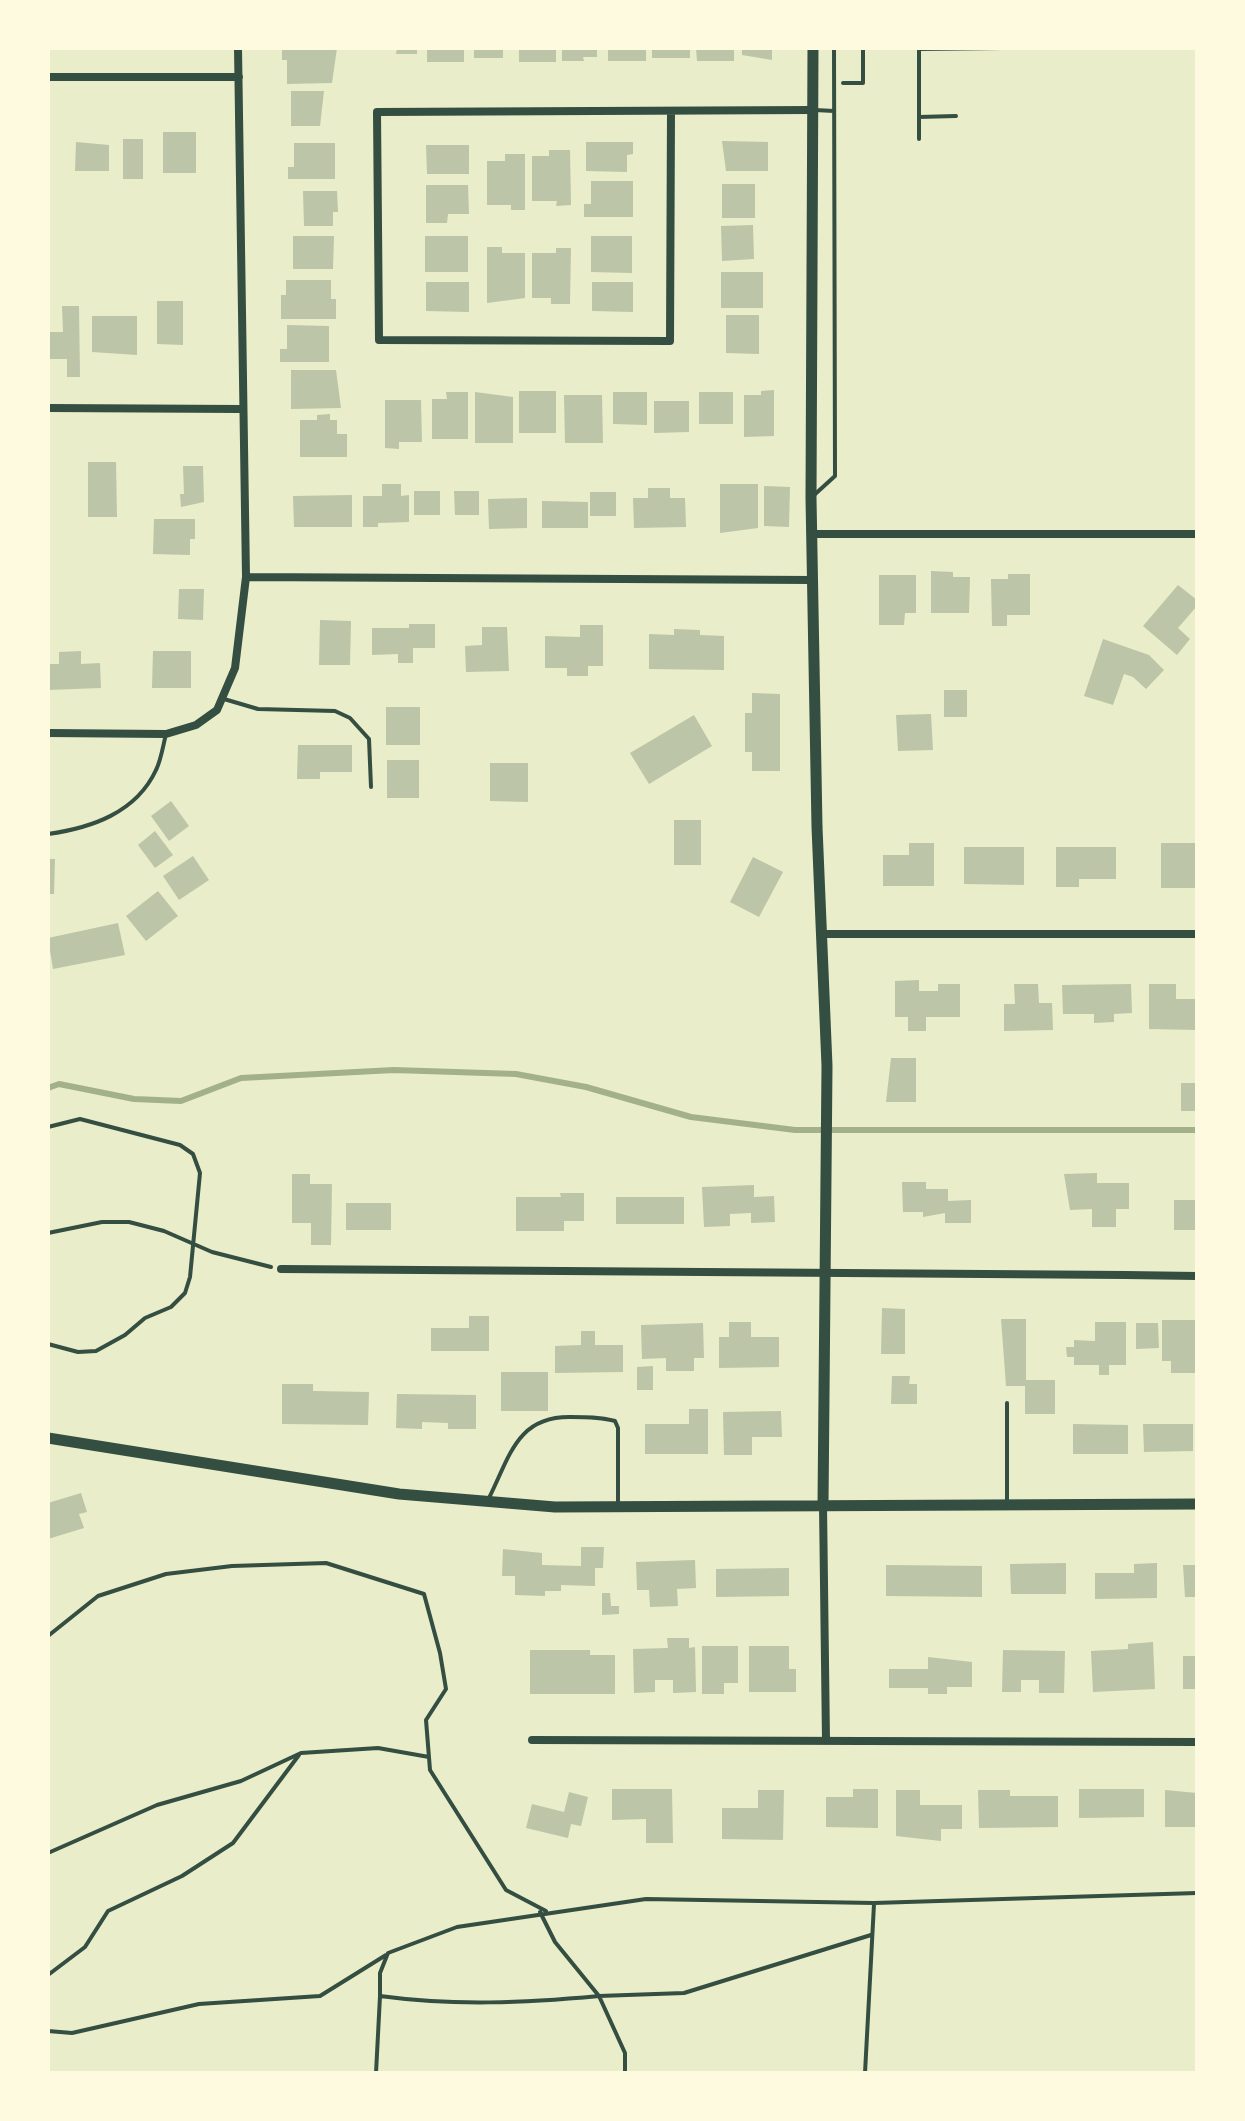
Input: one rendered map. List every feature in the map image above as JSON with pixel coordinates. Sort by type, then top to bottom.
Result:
[{"type":"street","points":[[48,733],[166,734],[196,725],[217,710],[235,668],[246,577],[241,409],[238,48]]},
{"type":"street","points":[[813,48],[811,498],[822,934],[826,1741]]},
{"type":"street","points":[[48,77],[239,77]]},
{"type":"street","points":[[671,111],[670,341],[379,340],[377,112],[812,110]]},
{"type":"street","points":[[48,408],[241,409]]},
{"type":"street","points":[[812,534],[1197,534]]},
{"type":"street","points":[[246,577],[812,580]]},
{"type":"street","points":[[822,934],[1197,934]]},
{"type":"street","points":[[281,1269],[1197,1276]]},
{"type":"street","points":[[48,1438],[399,1494],[487,1503],[618,1506],[1197,1504]]},
{"type":"street","points":[[532,1740],[1197,1742]]},
{"type":"lane","points":[[811,498],[835,476],[834,48]]},
{"type":"lane","points":[[812,110],[835,111]]},
{"type":"lane","points":[[224,699],[258,709],[335,711],[350,718],[369,739],[371,787]]},
{"type":"lane","points":[[48,834],[79,829],[124,810],[156,771],[166,734]]},
{"type":"lane","points":[[1007,1403],[1007,1505]]},
{"type":"lane","points":[[487,1503],[520,1436],[537,1421],[549,1417],[602,1417],[615,1421],[618,1428],[618,1506]]},
{"type":"path","points":[[834,84],[863,83],[863,48]]},
{"type":"path","points":[[919,139],[919,48],[1003,48]]},
{"type":"path","points":[[919,117],[956,116]]},
{"type":"path","points":[[48,1127],[80,1119],[187,1148],[197,1160],[200,1173],[188,1285],[171,1307],[145,1318],[125,1335],[96,1351],[78,1352],[48,1344]]},
{"type":"path","points":[[48,1233],[102,1222],[129,1222],[236,1259],[281,1269]]},
{"type":"path","points":[[48,1636],[98,1596],[166,1574],[232,1566],[326,1563],[424,1594],[446,1689],[426,1720],[430,1770],[506,1890],[548,1912]]},
{"type":"path","points":[[48,1853],[157,1805],[241,1781],[301,1753],[378,1748],[429,1757]]},
{"type":"path","points":[[48,1975],[85,1947],[108,1911],[182,1876],[233,1843],[301,1753]]},
{"type":"path","points":[[48,2031],[72,2033],[199,2004],[320,1996],[388,1953],[457,1927],[646,1899],[874,1903],[1197,1893]]},
{"type":"path","points":[[865,2073],[874,1903]]},
{"type":"path","points":[[538,1906],[555,1942],[599,1996],[625,2053],[625,2073]]},
{"type":"path","points":[[380,1996],[429,2003],[528,2003],[599,1996],[684,1993],[871,1935]]},
{"type":"path","points":[[376,2073],[380,1973],[388,1953]]},
{"type":"building","points":[[282,48],[337,48],[332,83],[287,84],[287,60],[282,60]]},
{"type":"building","points":[[397,48],[417,48],[417,54],[396,54]]},
{"type":"building","points":[[427,48],[464,48],[464,62],[427,62]]},
{"type":"building","points":[[474,48],[503,48],[503,58],[474,58]]},
{"type":"building","points":[[519,48],[556,48],[556,62],[519,62]]},
{"type":"building","points":[[562,48],[597,48],[597,57],[583,57],[584,61],[562,61]]},
{"type":"building","points":[[608,48],[646,48],[646,61],[608,61]]},
{"type":"building","points":[[652,48],[690,48],[690,58],[652,58]]},
{"type":"building","points":[[696,48],[734,48],[734,61],[697,61]]},
{"type":"building","points":[[742,48],[772,48],[772,60],[742,55]]},
{"type":"building","points":[[291,91],[324,91],[320,126],[291,126]]},
{"type":"building","points":[[163,132],[196,132],[196,173],[163,173]]},
{"type":"building","points":[[123,139],[143,139],[143,179],[123,179]]},
{"type":"building","points":[[722,141],[768,142],[768,171],[726,171]]},
{"type":"building","points":[[76,142],[109,145],[109,171],[75,171]]},
{"type":"building","points":[[586,142],[633,142],[633,154],[627,155],[627,172],[586,171]]},
{"type":"building","points":[[294,143],[335,143],[335,179],[288,179],[288,167],[294,167]]},
{"type":"building","points":[[426,145],[469,145],[469,174],[427,174]]},
{"type":"building","points":[[549,150],[570,150],[571,205],[556,206],[557,201],[532,201],[532,156],[549,156]]},
{"type":"building","points":[[505,154],[525,154],[525,210],[511,210],[511,205],[487,205],[487,161],[505,161]]},
{"type":"building","points":[[591,181],[633,181],[633,217],[584,217],[584,204],[591,204]]},
{"type":"building","points":[[722,184],[755,184],[755,218],[722,218]]},
{"type":"building","points":[[426,185],[468,185],[469,214],[448,214],[447,223],[426,223]]},
{"type":"building","points":[[303,191],[337,191],[338,212],[333,212],[333,226],[304,226]]},
{"type":"building","points":[[753,225],[754,259],[722,261],[721,226]]},
{"type":"building","points":[[293,236],[334,236],[333,269],[293,269]]},
{"type":"building","points":[[425,236],[468,236],[468,272],[425,272]]},
{"type":"building","points":[[591,236],[632,236],[632,273],[591,272]]},
{"type":"building","points":[[487,247],[502,247],[502,253],[525,253],[525,298],[487,303]]},
{"type":"building","points":[[556,248],[571,248],[570,304],[551,304],[551,298],[532,298],[532,253],[556,253]]},
{"type":"building","points":[[721,272],[763,272],[763,308],[721,308]]},
{"type":"building","points":[[286,280],[331,280],[331,299],[336,299],[336,319],[281,319],[281,295],[286,295]]},
{"type":"building","points":[[426,282],[469,282],[469,312],[426,311]]},
{"type":"building","points":[[592,282],[633,282],[633,312],[592,311]]},
{"type":"building","points":[[157,301],[183,301],[183,345],[157,344]]},
{"type":"building","points":[[62,306],[79,306],[80,377],[67,377],[67,359],[48,359],[48,332],[63,332]]},
{"type":"building","points":[[726,315],[759,315],[759,354],[726,353]]},
{"type":"building","points":[[92,316],[137,316],[137,355],[92,352]]},
{"type":"building","points":[[287,325],[329,326],[329,362],[280,362],[280,349],[287,349]]},
{"type":"building","points":[[291,370],[336,370],[341,408],[291,409]]},
{"type":"building","points":[[774,390],[774,436],[744,437],[744,395],[761,395],[761,391]]},
{"type":"building","points":[[519,391],[556,391],[556,433],[519,433]]},
{"type":"building","points":[[446,392],[468,392],[468,439],[432,439],[432,399],[447,399]]},
{"type":"building","points":[[475,392],[513,397],[513,443],[475,443]]},
{"type":"building","points":[[613,392],[647,392],[647,425],[613,424]]},
{"type":"building","points":[[699,392],[733,392],[733,424],[699,424]]},
{"type":"building","points":[[564,395],[602,395],[603,443],[565,443]]},
{"type":"building","points":[[385,400],[421,400],[422,442],[399,442],[399,449],[385,448]]},
{"type":"building","points":[[654,401],[689,401],[689,432],[654,433]]},
{"type":"building","points":[[330,414],[330,420],[337,420],[337,434],[347,434],[347,457],[300,457],[300,420],[317,420],[317,415]]},
{"type":"building","points":[[88,462],[116,462],[117,517],[88,517]]},
{"type":"building","points":[[183,466],[203,466],[204,502],[181,507]]},
{"type":"building","points":[[382,484],[401,484],[401,496],[409,495],[409,522],[363,527],[363,496],[382,496]]},
{"type":"building","points":[[720,484],[758,484],[758,528],[720,533]]},
{"type":"building","points":[[764,486],[790,487],[789,527],[764,526]]},
{"type":"building","points":[[648,488],[670,488],[670,498],[685,498],[686,527],[634,528],[633,498],[648,498]]},
{"type":"building","points":[[414,491],[440,491],[440,515],[414,515]]},
{"type":"building","points":[[454,491],[479,491],[479,515],[455,515]]},
{"type":"building","points":[[590,492],[616,492],[616,516],[590,516]]},
{"type":"building","points":[[352,495],[352,527],[294,527],[293,496]]},
{"type":"building","points":[[527,498],[527,528],[489,529],[488,499]]},
{"type":"building","points":[[542,501],[588,502],[588,528],[542,528]]},
{"type":"building","points":[[154,519],[195,519],[195,539],[190,539],[190,555],[153,554]]},
{"type":"building","points":[[931,571],[953,572],[953,577],[970,577],[969,613],[931,613]]},
{"type":"building","points":[[1008,574],[1030,574],[1030,615],[1007,615],[1007,626],[992,626],[991,579],[1008,579]]},
{"type":"building","points":[[879,575],[916,575],[916,613],[905,613],[904,625],[879,625]]},
{"type":"building","points":[[1178,585],[1197,600],[1197,606],[1178,628],[1190,639],[1177,655],[1143,626]]},
{"type":"building","points":[[179,589],[204,589],[203,620],[178,619]]},
{"type":"building","points":[[320,620],[351,621],[350,665],[319,665]]},
{"type":"building","points":[[409,624],[435,624],[435,648],[413,648],[413,663],[398,663],[398,654],[372,655],[372,628],[409,628]]},
{"type":"building","points":[[580,625],[603,625],[603,666],[588,666],[588,676],[567,676],[567,668],[545,668],[545,636],[580,637]]},
{"type":"building","points":[[482,627],[507,627],[509,671],[466,672],[465,646],[482,645]]},
{"type":"building","points":[[674,629],[700,630],[700,635],[724,636],[724,670],[649,669],[649,634],[674,635]]},
{"type":"building","points":[[1103,639],[1149,655],[1164,670],[1146,689],[1133,677],[1124,674],[1113,705],[1084,696]]},
{"type":"building","points":[[81,651],[81,664],[100,663],[101,688],[48,690],[48,664],[59,664],[59,652]]},
{"type":"building","points":[[153,651],[191,651],[191,688],[152,688]]},
{"type":"building","points":[[944,690],[967,690],[967,717],[944,717]]},
{"type":"building","points":[[752,693],[780,694],[780,771],[752,771],[752,752],[745,752],[745,713],[752,713]]},
{"type":"building","points":[[386,707],[420,707],[420,745],[386,745]]},
{"type":"building","points":[[931,714],[933,750],[898,751],[896,715]]},
{"type":"building","points":[[694,715],[712,746],[649,784],[630,753]]},
{"type":"building","points":[[298,745],[352,745],[352,772],[320,772],[320,779],[297,779]]},
{"type":"building","points":[[387,760],[419,760],[419,798],[387,798]]},
{"type":"building","points":[[490,763],[528,763],[528,802],[490,801]]},
{"type":"building","points":[[171,801],[189,826],[169,841],[151,816]]},
{"type":"building","points":[[674,820],[701,820],[701,865],[674,865]]},
{"type":"building","points":[[155,831],[173,855],[155,868],[138,845]]},
{"type":"building","points":[[909,843],[934,843],[934,886],[883,886],[883,855],[909,855]]},
{"type":"building","points":[[1161,843],[1197,843],[1197,888],[1161,888]]},
{"type":"building","points":[[964,847],[1024,847],[1024,885],[964,884]]},
{"type":"building","points":[[1056,847],[1116,847],[1116,879],[1079,879],[1079,887],[1056,887]]},
{"type":"building","points":[[193,856],[209,880],[179,900],[163,876]]},
{"type":"building","points":[[753,857],[783,872],[759,917],[730,902]]},
{"type":"building","points":[[48,859],[55,859],[54,894],[48,894]]},
{"type":"building","points":[[158,891],[178,916],[146,941],[126,916]]},
{"type":"building","points":[[118,923],[125,955],[53,969],[48,938]]},
{"type":"building","points":[[919,980],[919,991],[938,991],[938,984],[960,984],[960,1017],[926,1017],[926,1031],[908,1031],[908,1017],[895,1017],[895,981]]},
{"type":"building","points":[[1014,984],[1038,984],[1039,1003],[1052,1003],[1053,1030],[1004,1031],[1004,1004],[1015,1004]]},
{"type":"building","points":[[1131,984],[1132,1013],[1114,1014],[1114,1022],[1094,1023],[1094,1014],[1063,1014],[1062,985]]},
{"type":"building","points":[[1149,984],[1176,984],[1176,999],[1197,999],[1197,1030],[1149,1029]]},
{"type":"building","points":[[891,1058],[916,1058],[916,1102],[886,1102]]},
{"type":"building","points":[[1181,1083],[1197,1083],[1197,1111],[1181,1111]]},
{"type":"building","points":[[1097,1173],[1097,1183],[1129,1183],[1129,1209],[1116,1209],[1116,1227],[1092,1227],[1092,1209],[1070,1210],[1064,1174]]},
{"type":"building","points":[[292,1174],[310,1174],[310,1184],[332,1184],[331,1245],[311,1245],[311,1223],[292,1223]]},
{"type":"building","points":[[902,1182],[926,1182],[926,1189],[948,1189],[948,1201],[971,1200],[971,1223],[945,1223],[945,1213],[923,1217],[923,1212],[903,1212]]},
{"type":"building","points":[[754,1185],[754,1197],[774,1196],[775,1222],[751,1223],[751,1213],[730,1214],[730,1226],[704,1227],[702,1187]]},
{"type":"building","points":[[560,1193],[584,1193],[584,1221],[564,1221],[564,1231],[516,1231],[516,1197],[561,1197]]},
{"type":"building","points":[[616,1197],[684,1197],[684,1224],[616,1224]]},
{"type":"building","points":[[1174,1200],[1197,1200],[1197,1230],[1174,1230]]},
{"type":"building","points":[[346,1203],[391,1203],[391,1230],[346,1230]]},
{"type":"building","points":[[882,1308],[905,1309],[905,1354],[881,1354]]},
{"type":"building","points":[[469,1316],[489,1316],[489,1351],[431,1351],[431,1328],[469,1328]]},
{"type":"building","points":[[1001,1319],[1026,1319],[1026,1380],[1055,1380],[1055,1414],[1025,1414],[1025,1386],[1006,1386]]},
{"type":"building","points":[[1162,1320],[1197,1320],[1197,1373],[1171,1373],[1171,1361],[1162,1361]]},
{"type":"building","points":[[729,1322],[751,1322],[751,1337],[779,1337],[779,1367],[719,1368],[719,1337],[729,1337]]},
{"type":"building","points":[[1095,1322],[1126,1322],[1126,1365],[1109,1365],[1109,1375],[1099,1375],[1099,1365],[1074,1365],[1074,1357],[1067,1357],[1066,1347],[1074,1347],[1074,1340],[1095,1341]]},
{"type":"building","points":[[703,1323],[704,1358],[694,1358],[694,1371],[666,1371],[666,1358],[642,1359],[641,1325]]},
{"type":"building","points":[[1136,1323],[1158,1323],[1159,1348],[1136,1349]]},
{"type":"building","points":[[581,1331],[595,1331],[595,1345],[623,1345],[623,1372],[555,1373],[555,1346],[581,1345]]},
{"type":"building","points":[[653,1366],[653,1390],[637,1390],[637,1367]]},
{"type":"building","points":[[501,1372],[548,1372],[548,1411],[501,1411]]},
{"type":"building","points":[[892,1376],[910,1376],[909,1384],[917,1384],[917,1404],[891,1404]]},
{"type":"building","points":[[282,1384],[313,1384],[313,1391],[369,1392],[368,1425],[282,1424]]},
{"type":"building","points":[[397,1394],[476,1395],[476,1429],[448,1429],[448,1423],[422,1422],[422,1429],[396,1428]]},
{"type":"building","points":[[689,1409],[708,1409],[708,1454],[645,1454],[645,1424],[689,1424]]},
{"type":"building","points":[[781,1411],[782,1437],[752,1437],[752,1455],[724,1455],[723,1412]]},
{"type":"building","points":[[1073,1424],[1128,1425],[1128,1454],[1073,1454]]},
{"type":"building","points":[[1143,1424],[1193,1424],[1193,1451],[1144,1452]]},
{"type":"building","points":[[81,1493],[87,1512],[79,1514],[84,1528],[48,1539],[48,1503]]},
{"type":"building","points":[[581,1547],[604,1547],[603,1568],[595,1568],[595,1586],[561,1585],[561,1591],[545,1591],[545,1596],[515,1595],[515,1576],[502,1576],[503,1549],[542,1553],[542,1565],[581,1566]]},
{"type":"building","points":[[695,1560],[696,1588],[677,1589],[678,1606],[650,1607],[649,1590],[637,1590],[636,1562]]},
{"type":"building","points":[[1066,1563],[1066,1594],[1011,1594],[1010,1564]]},
{"type":"building","points":[[1157,1563],[1157,1598],[1095,1599],[1095,1573],[1134,1573],[1134,1564]]},
{"type":"building","points":[[886,1565],[982,1566],[982,1597],[886,1596]]},
{"type":"building","points":[[1183,1565],[1197,1565],[1197,1597],[1185,1597]]},
{"type":"building","points":[[789,1568],[789,1596],[716,1597],[716,1569]]},
{"type":"building","points":[[602,1593],[610,1593],[611,1606],[619,1606],[619,1614],[602,1615]]},
{"type":"building","points":[[667,1638],[689,1638],[689,1648],[695,1647],[696,1692],[673,1693],[673,1680],[655,1680],[655,1692],[634,1693],[633,1649],[668,1648]]},
{"type":"building","points":[[1153,1642],[1155,1689],[1093,1692],[1091,1651],[1128,1649],[1128,1644]]},
{"type":"building","points":[[702,1646],[738,1646],[738,1683],[724,1683],[724,1694],[702,1694]]},
{"type":"building","points":[[749,1646],[789,1646],[789,1669],[796,1669],[796,1692],[749,1692]]},
{"type":"building","points":[[530,1650],[590,1650],[590,1655],[615,1655],[615,1694],[530,1694]]},
{"type":"building","points":[[1003,1650],[1065,1651],[1064,1693],[1039,1693],[1039,1680],[1021,1680],[1021,1692],[1002,1692]]},
{"type":"building","points":[[1183,1656],[1197,1656],[1197,1689],[1183,1689]]},
{"type":"building","points":[[928,1657],[972,1662],[972,1687],[947,1687],[947,1694],[928,1694],[928,1688],[889,1688],[889,1669],[928,1669]]},
{"type":"building","points":[[612,1789],[672,1789],[673,1843],[646,1843],[646,1819],[612,1820]]},
{"type":"building","points":[[853,1789],[878,1789],[878,1828],[826,1827],[826,1797],[853,1797]]},
{"type":"building","points":[[1079,1789],[1144,1789],[1144,1817],[1079,1818]]},
{"type":"building","points":[[758,1790],[784,1790],[783,1840],[722,1839],[722,1808],[758,1808]]},
{"type":"building","points":[[896,1790],[920,1790],[920,1805],[962,1805],[962,1829],[941,1829],[941,1841],[896,1836]]},
{"type":"building","points":[[978,1790],[1010,1790],[1010,1796],[1058,1796],[1058,1827],[979,1828]]},
{"type":"building","points":[[1165,1790],[1197,1793],[1197,1827],[1165,1827]]},
{"type":"building","points":[[569,1792],[588,1797],[581,1826],[571,1824],[568,1838],[526,1828],[532,1804],[564,1812]]},
{"type":"waterway","points":[[48,1088],[59,1084],[134,1099],[181,1101],[241,1078],[394,1070],[516,1074],[586,1087],[691,1117],[795,1130],[1197,1130]]}]
